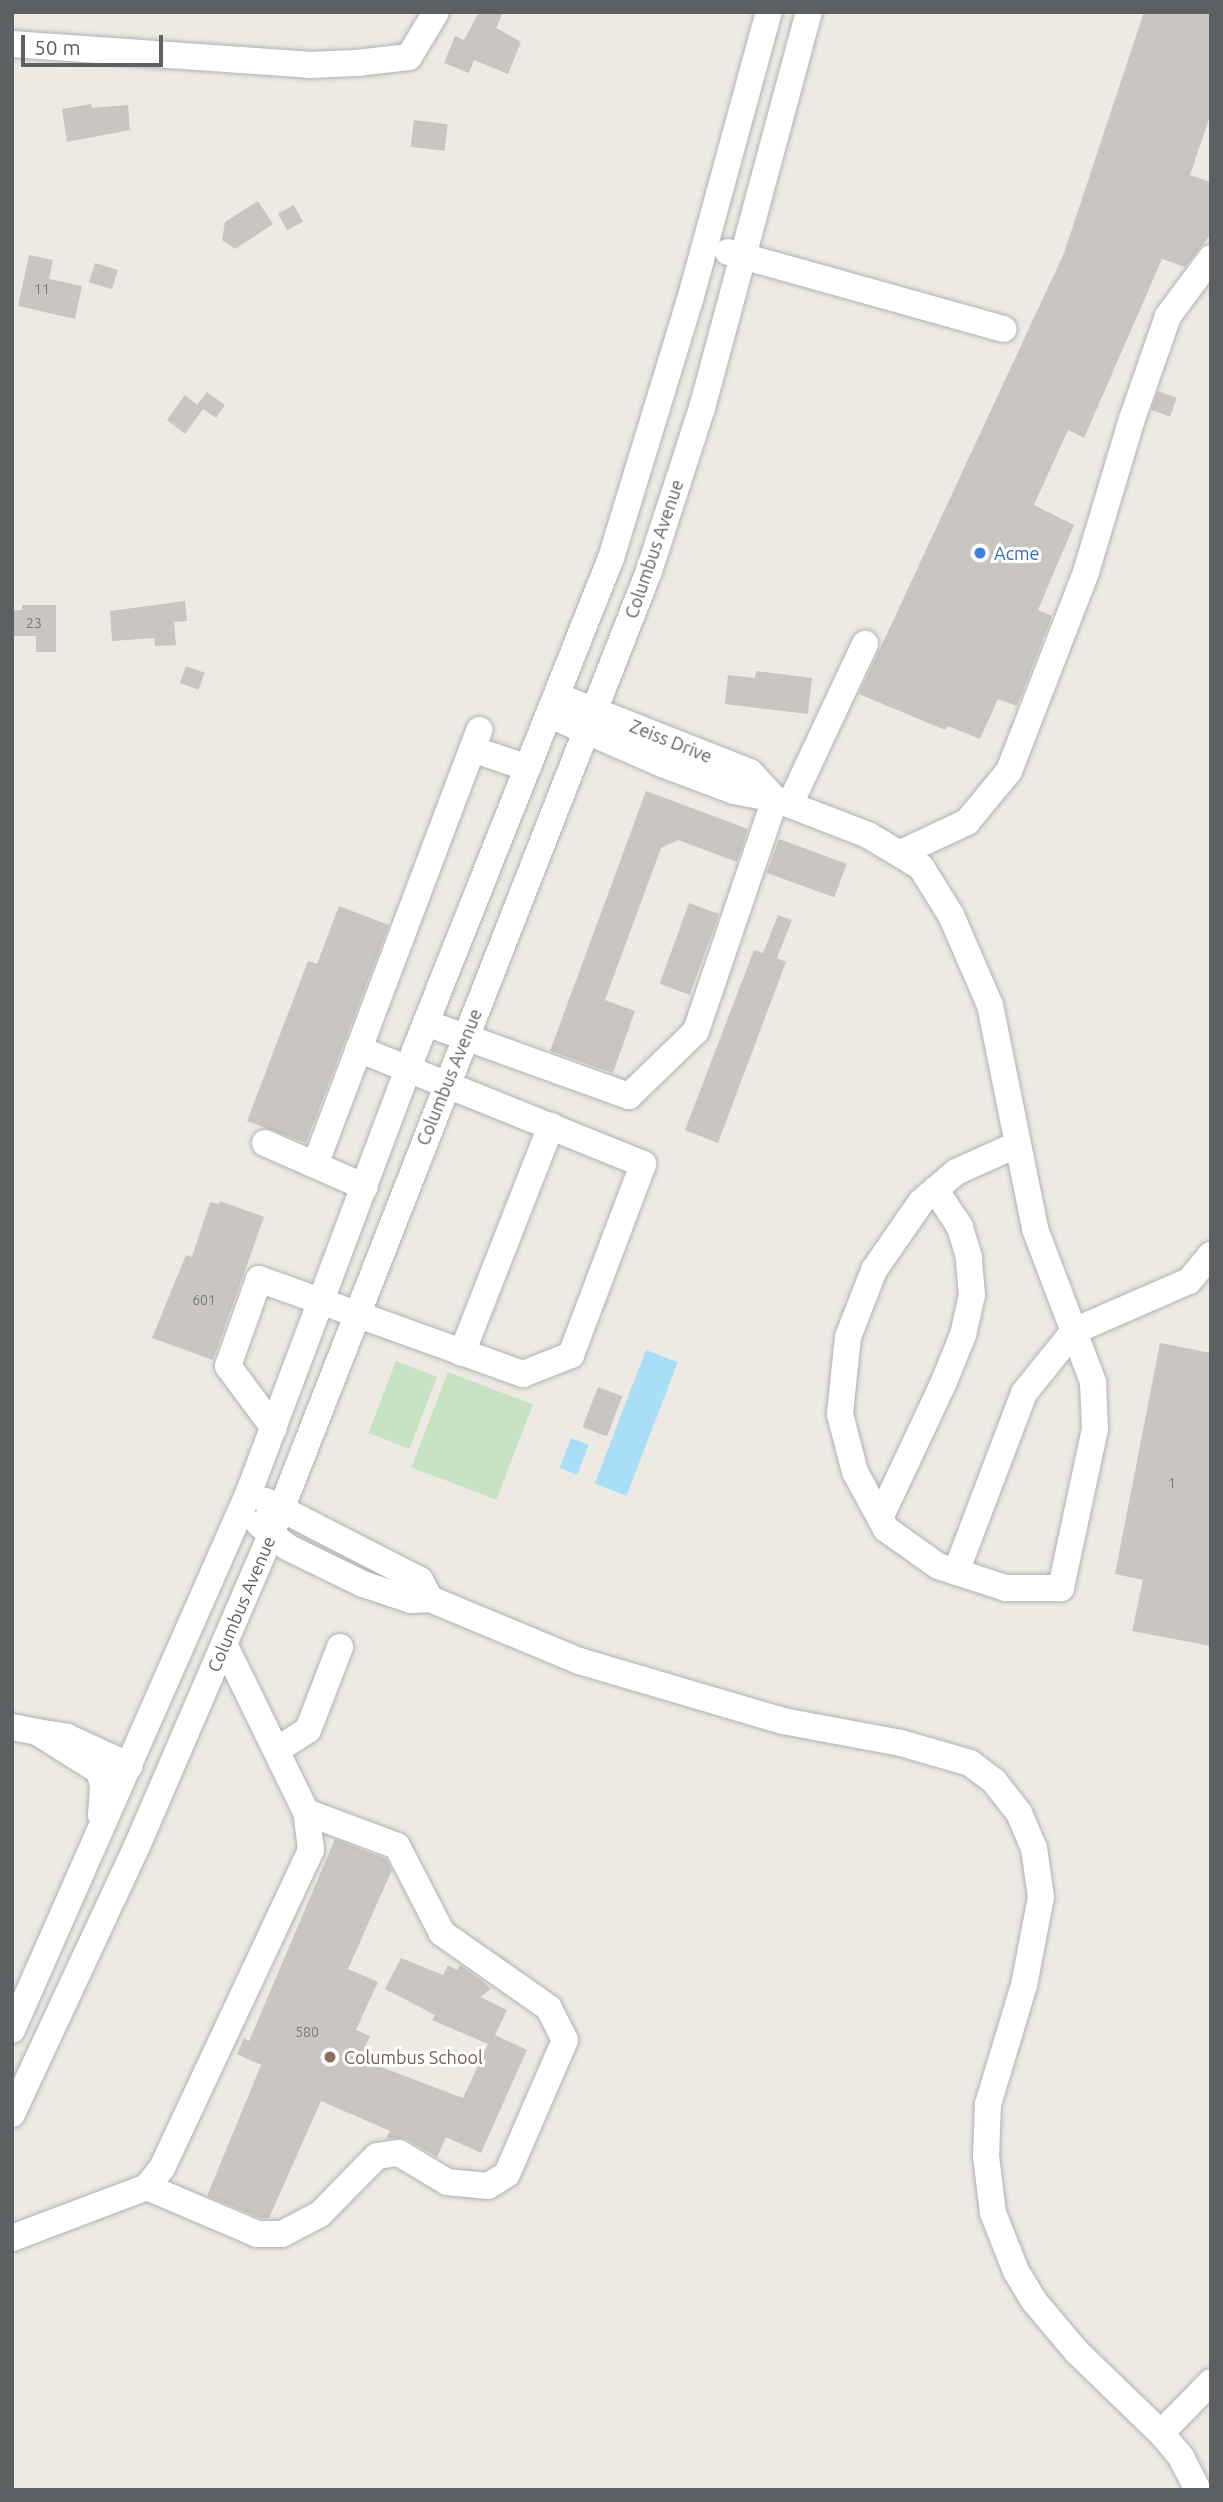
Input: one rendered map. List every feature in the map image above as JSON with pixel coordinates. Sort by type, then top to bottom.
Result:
[{"type":"street","points":[[12,44],[309,65],[357,63],[409,57],[436,12]]},
{"type":"street","name":"Columbus Avenue","points":[[12,2030],[245,1501],[408,1069],[611,558],[703,253],[769,12]]},
{"type":"street","name":"Columbus Avenue","points":[[12,2113],[200,1700],[271,1535],[653,558],[742,264],[809,12]]},
{"type":"street","points":[[703,253],[1000,336]]},
{"type":"street","points":[[1016,1145],[956,1172],[935,1189],[921,1202],[874,1270],[848,1337],[840,1414],[855,1472],[886,1529],[927,1558],[956,1572],[1006,1588],[1061,1588],[1095,1429],[1093,1382],[1035,1229],[990,1006],[951,915],[921,867],[903,852],[967,822],[1009,771],[1086,572],[1132,419],[1168,316],[1211,258]]},
{"type":"street","points":[[426,1023],[629,1096],[696,1031],[782,802],[865,645]]},
{"type":"street","name":"Zeiss Drive","points":[[553,705],[734,791],[782,802],[903,852]]},
{"type":"street","points":[[315,1165],[476,739],[528,768]]},
{"type":"street","points":[[274,1428],[229,1366],[259,1279],[523,1374],[571,1356],[643,1164],[358,1049]]},
{"type":"street","points":[[462,1353],[551,1126]]},
{"type":"street","points":[[265,1143],[365,1187]]},
{"type":"street","points":[[880,1518],[943,1384],[963,1335],[972,1295],[970,1257],[960,1227],[935,1189]]},
{"type":"street","points":[[956,1572],[1024,1393],[1074,1331],[1189,1281],[1211,1255]]},
{"type":"street","points":[[245,1501],[281,1509],[420,1580],[430,1599]]},
{"type":"street","points":[[245,1501],[271,1535],[363,1584],[411,1600],[430,1599],[579,1661],[783,1721],[901,1743],[958,1759],[994,1781],[1019,1813],[1034,1848],[1041,1898],[1024,1985],[988,2104],[986,2156],[993,2213],[1016,2271],[1034,2301],[1077,2352],[1161,2433],[1181,2457],[1198,2490]]},
{"type":"street","points":[[12,2238],[146,2187],[162,2168],[311,1850],[306,1812],[224,1644]]},
{"type":"street","points":[[277,1751],[308,1730],[340,1647]]},
{"type":"street","points":[[167,1683],[200,1700]]},
{"type":"street","points":[[24,1730],[67,1737],[130,1766]]},
{"type":"street","points":[[24,1730],[99,1771],[103,1784],[99,1834]]},
{"type":"street","points":[[146,2187],[257,2234],[282,2234],[320,2214],[377,2156],[398,2153],[447,2182],[488,2186],[507,2174],[565,2040],[549,2008],[442,1933],[397,1846],[306,1812]]},
{"type":"street","points":[[1161,2433],[1211,2382]]},
{"type":"green space","points":[[396,1361],[437,1377],[409,1449],[368,1433]]},
{"type":"green space","points":[[448,1372],[533,1405],[496,1500],[411,1467]]},
{"type":"water","points":[[646,1350],[678,1362],[626,1496],[595,1484]]},
{"type":"water","points":[[571,1438],[589,1445],[577,1475],[560,1468]]},
{"type":"building","points":[[479,12],[503,12],[496,28],[521,42],[508,74],[474,60],[469,73],[444,63],[455,36],[464,40]]},
{"type":"building","points":[[1144,12],[1211,12],[1211,113],[1190,175],[1211,182],[1211,234],[1185,267],[1162,259],[1084,438],[1068,430],[1034,505],[1074,525],[1038,610],[1052,616],[1017,706],[998,699],[980,739],[948,726],[945,730],[859,694],[1064,253]]},
{"type":"building","points":[[91,104],[92,108],[128,105],[130,130],[67,142],[62,109]]},
{"type":"building","points":[[414,120],[448,124],[444,151],[411,147]]},
{"type":"building","points":[[258,201],[273,224],[235,249],[222,240],[225,222]]},
{"type":"building","points":[[294,205],[303,222],[287,230],[278,213]]},
{"type":"building","points":[[29,255],[53,260],[49,279],[82,286],[75,319],[18,306]]},
{"type":"building","points":[[95,263],[118,270],[112,289],[89,282]]},
{"type":"building","points":[[1158,391],[1177,398],[1170,417],[1151,410]]},
{"type":"building","points":[[207,392],[225,405],[216,418],[203,409],[185,434],[167,420],[185,395],[197,405]]},
{"type":"building","points":[[185,601],[187,621],[174,622],[176,645],[155,646],[154,638],[112,641],[110,611]]},
{"type":"building","points":[[22,605],[56,605],[56,652],[36,652],[36,636],[12,636],[12,610],[22,610]]},
{"type":"building","points":[[186,666],[205,673],[199,690],[180,683]]},
{"type":"building","points":[[756,671],[812,678],[808,714],[725,704],[728,675],[755,678]]},
{"type":"building","points":[[646,791],[748,829],[737,862],[678,840],[661,848],[605,1000],[635,1011],[613,1073],[550,1051]]},
{"type":"building","points":[[779,839],[847,864],[834,897],[767,873]]},
{"type":"building","points":[[689,903],[719,914],[690,995],[660,984]]},
{"type":"building","points":[[339,906],[389,925],[306,1143],[247,1121],[308,961],[317,964]]},
{"type":"building","points":[[778,915],[792,920],[777,958],[786,962],[718,1143],[685,1130],[754,950],[763,953]]},
{"type":"building","points":[[220,1201],[264,1217],[213,1360],[152,1338],[186,1255],[192,1257],[210,1202],[219,1204]]},
{"type":"building","points":[[1160,1343],[1211,1353],[1211,1646],[1132,1631],[1143,1580],[1115,1574]]},
{"type":"building","points":[[598,1387],[622,1396],[607,1436],[583,1427]]},
{"type":"building","points":[[335,1839],[386,1859],[392,1870],[348,1969],[378,1982],[356,2030],[370,2036],[360,2059],[463,2098],[488,2044],[432,2020],[435,2015],[385,1989],[401,1958],[443,1975],[448,1965],[457,1970],[460,1965],[481,1980],[491,1989],[480,1997],[507,2010],[495,2035],[527,2050],[481,2153],[446,2137],[437,2157],[406,2139],[386,2138],[390,2131],[321,2101],[269,2218],[260,2218],[207,2196],[261,2065],[237,2054],[244,2038],[249,2041]]},
{"type":"place","name":"Acme","points":[[980,553]]},
{"type":"place","name":"Columbus School","points":[[330,2057]]}]
